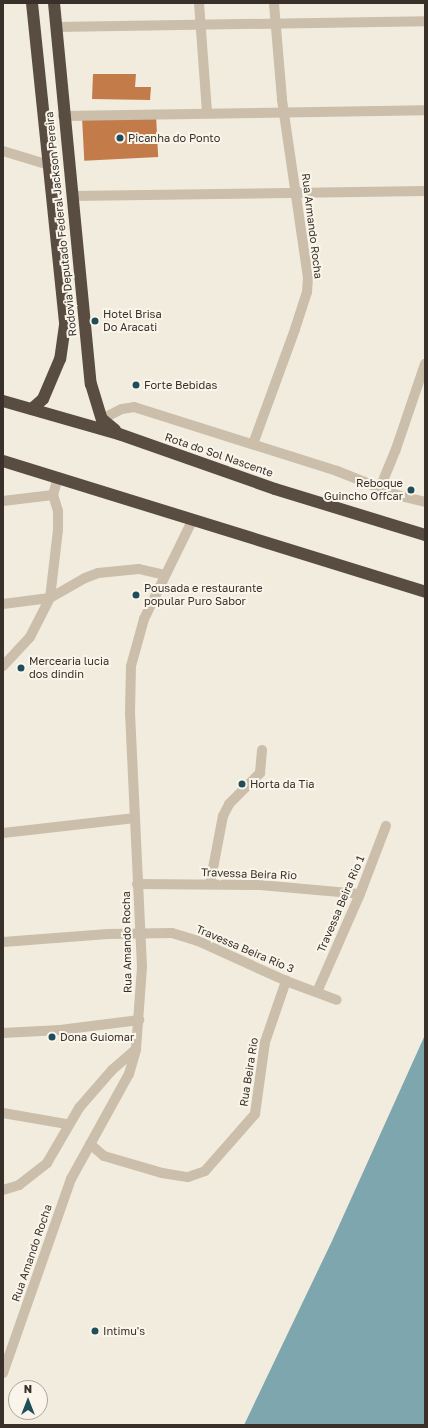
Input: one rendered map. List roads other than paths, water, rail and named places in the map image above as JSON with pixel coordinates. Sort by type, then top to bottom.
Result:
[{"type":"highway","name":"Rodovia Deputado Federal Jackson Pereira","points":[[32,3],[65,325],[64,343],[43,399],[32,409]]},
{"type":"highway","name":"Rodovia Deputado Federal Jackson Pereira","points":[[54,3],[63,116],[90,384],[102,419],[119,434]]},
{"type":"highway","name":"Rota do Sol Nascente","points":[[3,401],[119,434],[275,489],[425,535]]},
{"type":"highway","points":[[3,461],[192,521],[425,592]]},
{"type":"street","points":[[199,3],[206,112]]},
{"type":"street","name":"Rua Armando Rocha","points":[[253,444],[307,292],[308,278],[295,192],[274,3]]},
{"type":"street","points":[[57,27],[425,21]]},
{"type":"street","points":[[63,116],[206,112],[425,110]]},
{"type":"street","points":[[3,151],[49,164]]},
{"type":"street","points":[[72,196],[425,191]]},
{"type":"street","points":[[380,488],[396,449],[425,364]]},
{"type":"street","points":[[102,419],[122,409],[134,407],[337,471],[380,488],[425,502]]},
{"type":"street","points":[[3,666],[30,637],[50,598],[58,530],[58,511],[53,495],[58,478]]},
{"type":"street","points":[[3,501],[53,495]]},
{"type":"street","name":"Rua Amando Rocha","points":[[3,1373],[68,1186],[129,1074],[136,1049],[139,1020],[140,934],[130,713],[131,666],[136,640],[164,575],[192,521]]},
{"type":"street","points":[[3,604],[50,598],[98,573],[140,569],[164,575]]},
{"type":"street","points":[[210,884],[222,816],[229,804],[260,774],[262,750]]},
{"type":"street","points":[[3,833],[135,818]]},
{"type":"street","name":"Travessa Beira Rio 1","points":[[317,992],[360,894],[386,826]]},
{"type":"street","name":"Travessa Beira Rio","points":[[138,884],[266,885],[360,894]]},
{"type":"street","name":"Travessa Beira Rio 3","points":[[3,942],[101,934],[172,933],[198,940],[286,980],[337,1000]]},
{"type":"street","name":"Rua Beira Rio","points":[[90,1144],[104,1156],[162,1173],[188,1177],[205,1172],[255,1114],[265,1042],[286,980]]},
{"type":"street","points":[[3,1033],[60,1030],[139,1020]]},
{"type":"street","points":[[4,1191],[19,1185],[47,1163],[67,1124],[112,1070],[136,1049]]},
{"type":"street","points":[[3,1113],[67,1124]]},
{"type":"water","points":[[425,1035],[425,1425],[244,1425],[332,1241]]},
{"type":"place","name":"Picanha do Ponto","points":[[120,138]]},
{"type":"place","name":"Hotel Brisa Do Aracati","points":[[95,321]]},
{"type":"place","name":"Forte Bebidas","points":[[136,385]]},
{"type":"place","name":"Reboque Guincho Offcar","points":[[411,490]]},
{"type":"place","name":"Pousada e restaurante popular Puro Sabor","points":[[136,595]]},
{"type":"place","name":"Mercearia lucia dos dindin","points":[[21,668]]},
{"type":"place","name":"Horta da Tia","points":[[242,784]]},
{"type":"place","name":"Dona Guiomar","points":[[52,1037]]},
{"type":"place","name":"Intimu's","points":[[95,1331]]}]
